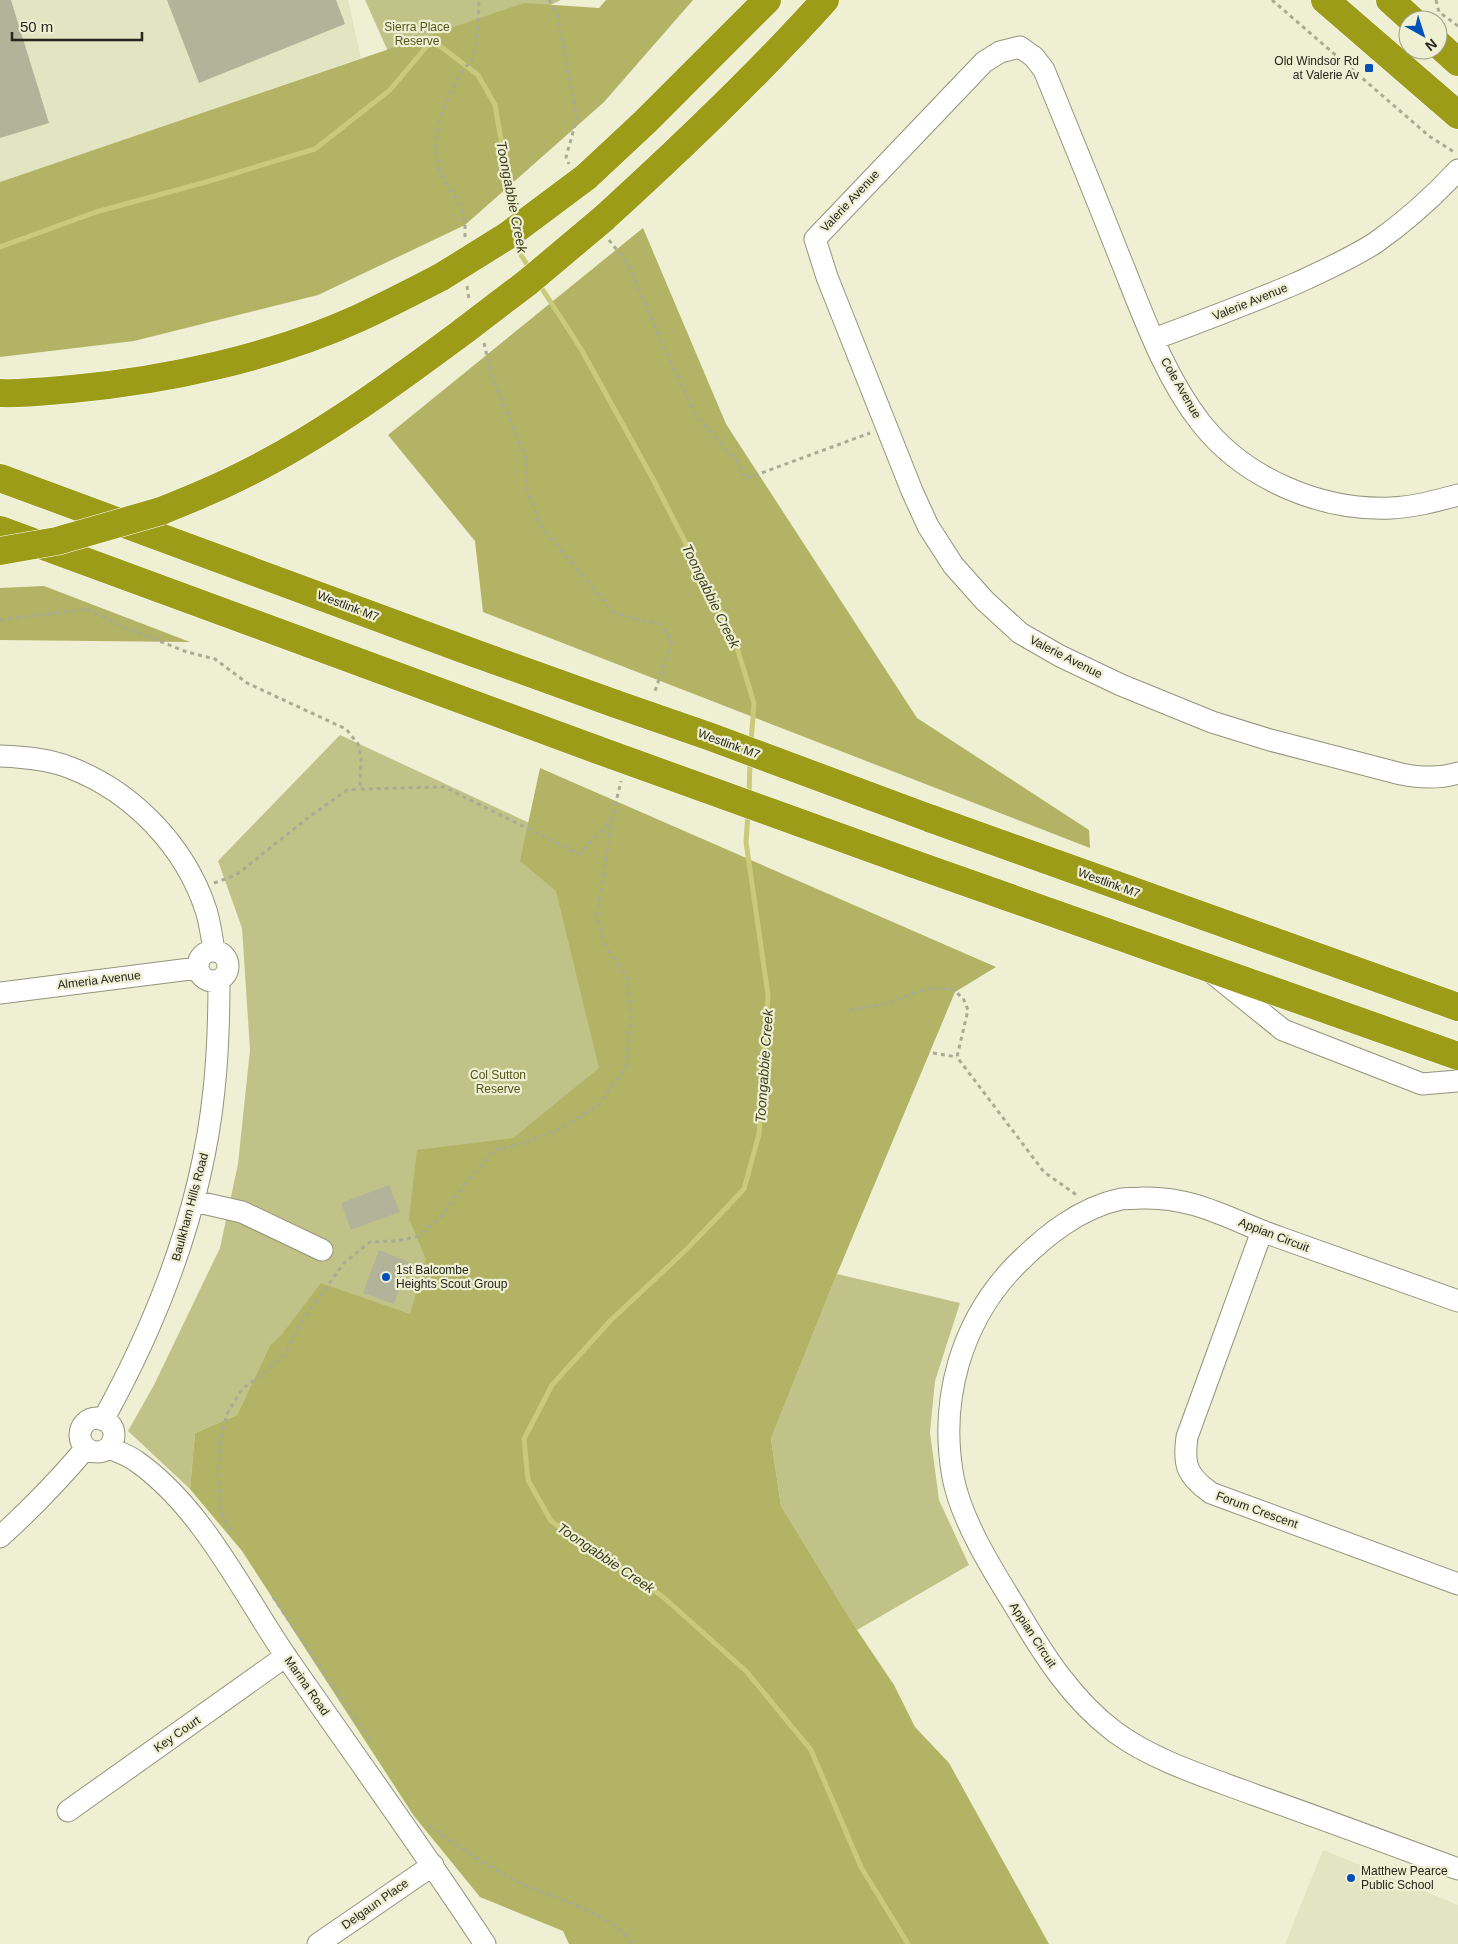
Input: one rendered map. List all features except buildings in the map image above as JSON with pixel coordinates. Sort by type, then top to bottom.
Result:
[{"type":"highway","points":[[0,393],[19,394],[120,385],[214,366],[292,343],[358,318],[441,277],[507,236],[578,173],[645,122],[768,0]]},
{"type":"highway","points":[[0,551],[57,542],[162,512],[236,479],[298,444],[474,333],[528,282],[603,226],[773,57],[825,0]]},
{"type":"highway","points":[[1326,0],[1458,115]]},
{"type":"highway","points":[[1390,0],[1401,10]]},
{"type":"highway","points":[[1448,53],[1458,62]]},
{"type":"highway","name":"Westlink M7","points":[[0,478],[463,649],[1458,1007]]},
{"type":"highway","points":[[0,530],[598,750],[1458,1056]]},
{"type":"street","name":"Valerie Avenue","points":[[1456,161],[1438,191],[1405,220],[1374,243],[1333,267],[1278,291],[1154,339],[1044,70],[1034,57],[1020,47],[1000,52],[984,62],[815,239],[827,277],[928,526],[953,565],[985,601],[1020,633],[1060,656],[1121,685],[1212,722],[1253,735],[1401,774],[1422,778],[1446,777],[1458,773]]},
{"type":"street","name":"Cole Avenue","points":[[1154,339],[1181,393],[1201,424],[1226,449],[1254,471],[1291,490],[1327,502],[1391,508],[1421,505],[1458,495]]},
{"type":"street","points":[[0,756],[46,761],[70,768],[112,788],[162,833],[179,855],[198,890],[206,910],[214,951]]},
{"type":"street","points":[[214,951],[223,955],[228,964],[226,974],[219,980],[207,980],[198,968],[198,963],[203,955],[214,951]]},
{"type":"street","points":[[1206,967],[1283,1030],[1422,1084],[1458,1081]]},
{"type":"street","name":"Almeria Avenue","points":[[0,993],[198,968]]},
{"type":"street","name":"Baulkham Hills Road","points":[[103,1420],[127,1378],[158,1309],[181,1246],[194,1201],[206,1146],[214,1091],[218,1036],[219,980]]},
{"type":"street","name":"Appian Circuit","points":[[1458,1301],[1262,1231],[1201,1206],[1163,1198],[1121,1199],[1084,1204],[1042,1240],[1007,1275],[978,1315],[964,1342],[953,1378],[948,1430],[953,1479],[968,1523],[990,1566],[1044,1655],[1078,1700],[1117,1734],[1163,1760],[1458,1869]]},
{"type":"street","points":[[194,1201],[242,1212],[322,1250]]},
{"type":"street","name":"Forum Crescent","points":[[1262,1231],[1187,1437],[1185,1453],[1187,1469],[1197,1483],[1211,1493],[1458,1584]]},
{"type":"street","points":[[90,1420],[103,1420],[112,1427],[114,1433],[113,1442],[109,1448],[101,1452],[95,1452],[86,1448],[81,1438],[82,1429],[90,1420]]},
{"type":"street","points":[[0,1537],[33,1507],[86,1448]]},
{"type":"street","name":"Marina Road","points":[[109,1448],[135,1460],[157,1478],[184,1505],[209,1538],[286,1656],[433,1864],[485,1944]]},
{"type":"street","name":"Key Court","points":[[68,1811],[286,1656]]},
{"type":"street","name":"Delgaun Place","points":[[318,1944],[433,1864]]},
{"type":"path","points":[[466,241],[465,224],[460,207],[440,172],[435,146],[440,116],[461,72],[472,60],[477,41],[479,0]]},
{"type":"path","points":[[548,0],[557,14],[577,118],[566,157],[578,173]]},
{"type":"path","points":[[1272,0],[1456,161]]},
{"type":"path","points":[[1436,0],[1439,12],[1458,26]]},
{"type":"path","points":[[603,226],[628,264],[696,416],[740,465],[745,479],[887,427]]},
{"type":"path","points":[[467,285],[470,302]]},
{"type":"path","points":[[474,333],[526,458],[527,489],[540,524],[613,612],[639,620],[659,622],[672,641],[653,698]]},
{"type":"path","points":[[0,620],[87,609],[121,626],[187,652],[215,659],[247,683],[346,729],[358,744],[361,758],[360,789]]},
{"type":"path","points":[[233,1538],[221,1511],[218,1474],[220,1441],[227,1414],[242,1389],[285,1354],[303,1320],[344,1263],[370,1242],[416,1237],[443,1215],[464,1185],[494,1150],[517,1145],[558,1130],[598,1105],[626,1067],[632,1015],[627,976],[604,944],[597,916],[612,820],[623,776]]},
{"type":"path","points":[[198,890],[236,875],[346,790],[444,786],[580,854],[612,820]]},
{"type":"path","points":[[850,1010],[889,1003],[918,991],[934,988],[952,989],[963,998],[968,1010],[957,1057]]},
{"type":"path","points":[[934,1054],[957,1057],[1044,1172],[1084,1204]]},
{"type":"path","points":[[272,1596],[373,1744]]},
{"type":"path","points":[[423,1818],[429,1826],[462,1848],[520,1882],[616,1926],[633,1944]]},
{"type":"shaded area","points":[[0,0],[348,0],[361,58],[0,182]]},
{"type":"shaded area","points":[[606,0],[693,0],[604,102],[465,225],[318,295],[134,341],[0,357],[0,182],[524,3],[599,8]]},
{"type":"shaded area","points":[[643,228],[726,424],[917,718],[1089,830],[1090,848],[483,612],[475,541],[388,435]]},
{"type":"shaded area","points":[[44,586],[190,642],[0,640],[0,588]]},
{"type":"shaded area","points":[[540,768],[996,967],[955,992],[837,1274],[771,1439],[781,1506],[857,1630],[894,1685],[915,1727],[949,1763],[1049,1944],[569,1944],[563,1931],[480,1897],[414,1816],[242,1551],[190,1489],[195,1433],[237,1415],[270,1345],[283,1333],[321,1283],[410,1314],[426,1259],[409,1219],[417,1150],[513,1138],[599,1068],[556,891],[520,861]]},
{"type":"shaded area","name":"Matthew Pearce Public School","points":[[1323,1850],[1458,1905],[1458,1944],[1285,1944]]},
{"type":"green space","name":"Sierra Place Reserve","points":[[365,0],[561,0],[400,78]]},
{"type":"green space","name":"Col Sutton Reserve","points":[[340,735],[697,901],[608,1383],[283,1333],[270,1345],[237,1415],[195,1433],[190,1489],[128,1431],[154,1385],[220,1248],[238,1164],[250,1050],[242,928],[218,861]]},
{"type":"green space","points":[[837,1274],[960,1303],[935,1381],[930,1432],[939,1500],[969,1565],[857,1630],[781,1506],[771,1439]]},
{"type":"waterway","points":[[0,247],[96,212],[206,182],[315,149],[390,90],[432,40],[478,75],[495,105],[515,219]]},
{"type":"waterway","name":"Toongabbie Creek","points":[[518,237],[521,255],[531,271]]},
{"type":"waterway","name":"Toongabbie Creek","points":[[539,284],[581,349],[653,479],[734,638],[754,703],[751,743]]},
{"type":"waterway","name":"Toongabbie Creek","points":[[749,795],[750,761]]},
{"type":"waterway","name":"Toongabbie Creek","points":[[748,813],[746,842],[768,995],[759,1134],[744,1189],[687,1249],[611,1320],[552,1385],[524,1439],[528,1480],[551,1521],[662,1596],[746,1671],[811,1750],[861,1867],[908,1944]]},
{"type":"place","name":"Old Windsor Rd at Valerie Av","points":[[1369,68]]},
{"type":"place","name":"1st Balcombe Heights Scout Group","points":[[386,1277]]},
{"type":"place","name":"Matthew Pearce Public School","points":[[1351,1878]]}]
